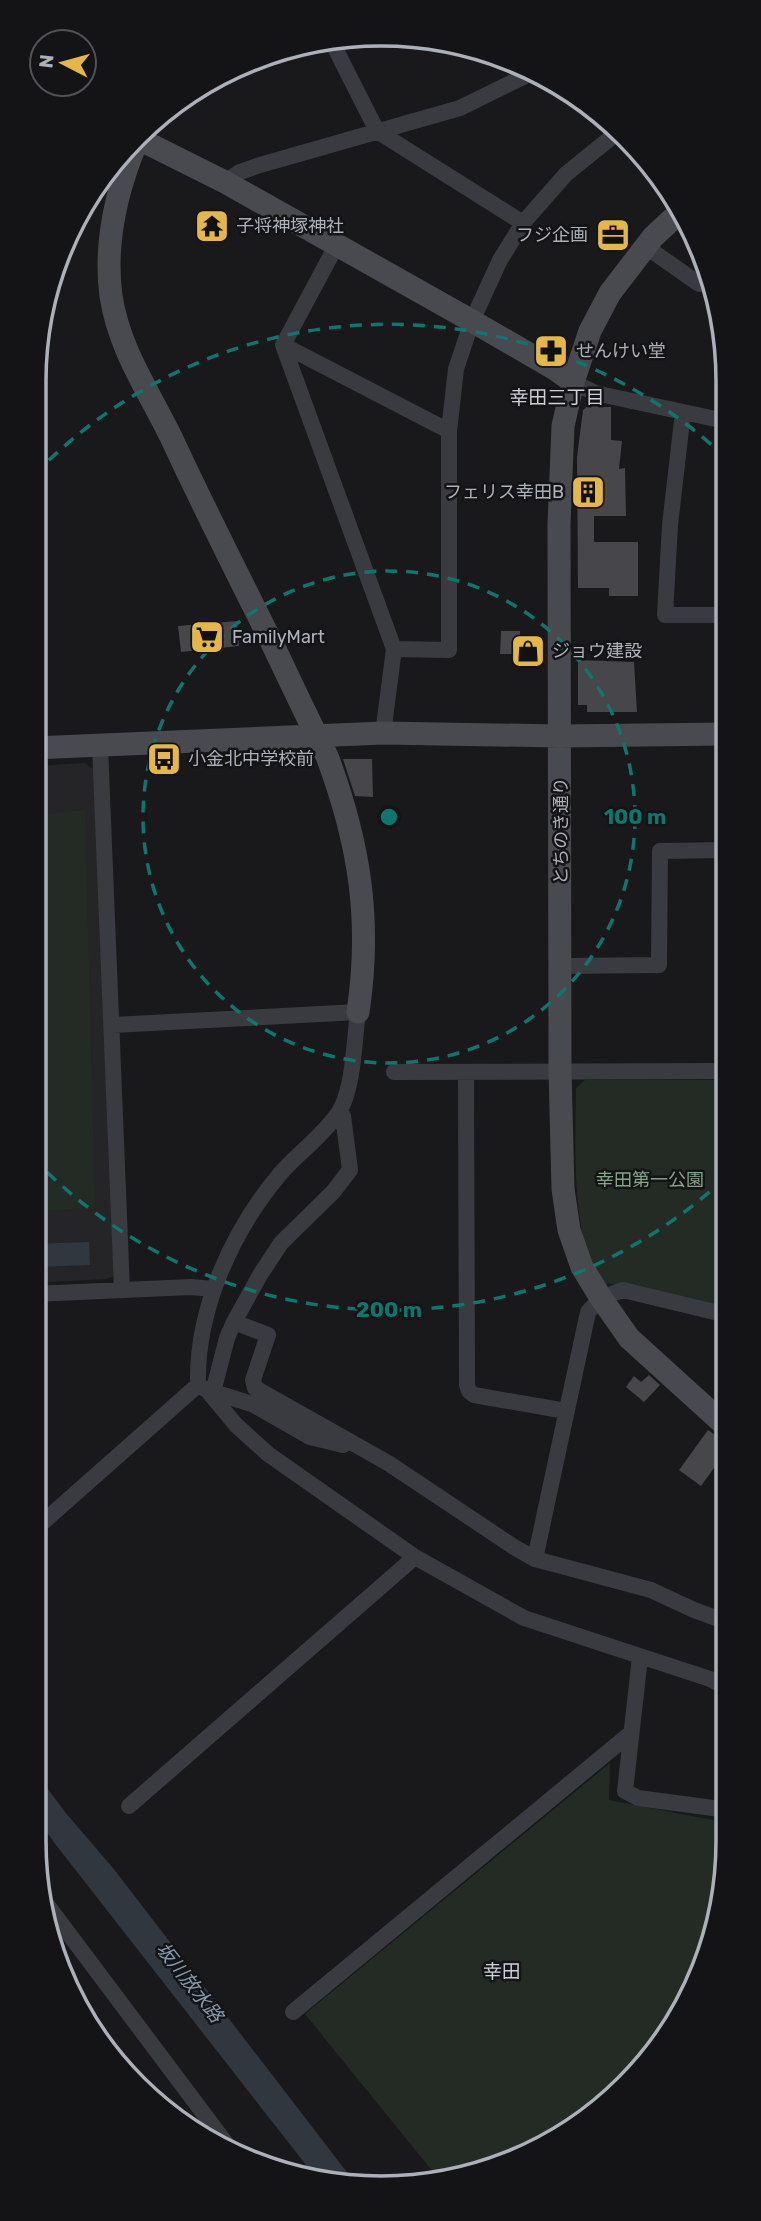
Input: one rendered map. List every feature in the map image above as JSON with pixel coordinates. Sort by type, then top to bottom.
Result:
[{"type":"street","points":[[335,48],[377,131],[523,223]]},
{"type":"street","points":[[225,182],[240,172],[260,165],[460,108],[523,77]]},
{"type":"street","points":[[394,649],[449,650],[449,431],[456,369],[472,321],[500,260],[523,223],[566,174],[611,138]]},
{"type":"street","points":[[136,153],[225,182],[595,393],[716,419]]},
{"type":"street","points":[[127,163],[116,201],[108,249],[112,300],[126,351],[327,756],[345,805],[360,876],[362,982],[351,1071],[345,1096],[340,1110],[327,1127],[282,1171],[267,1190],[234,1245],[214,1289],[200,1338],[206,1389],[236,1425],[268,1454],[415,1557],[524,1618],[716,1682]]},
{"type":"street","name":"とちのき通り","points":[[674,218],[645,246],[610,293],[590,331],[573,382],[563,426],[559,524],[560,1070],[563,1189],[569,1230],[582,1266],[601,1297],[629,1338],[716,1417]]},
{"type":"street","points":[[336,246],[283,345],[394,649],[383,733]]},
{"type":"street","points":[[645,246],[699,284]]},
{"type":"street","points":[[283,345],[449,431]]},
{"type":"street","points":[[683,412],[670,525],[665,615],[716,615]]},
{"type":"street","points":[[46,748],[316,734],[716,734]]},
{"type":"street","points":[[100,746],[122,1290]]},
{"type":"street","points":[[561,966],[659,965],[660,851],[716,850]]},
{"type":"street","points":[[113,1025],[358,1012]]},
{"type":"street","points":[[394,1072],[716,1071]]},
{"type":"street","points":[[466,1073],[468,1391],[474,1395],[566,1411]]},
{"type":"street","points":[[46,1520],[206,1389],[234,1322],[281,1243],[333,1192],[350,1170],[344,1116],[340,1110]]},
{"type":"street","points":[[46,1293],[191,1287],[214,1289]]},
{"type":"street","points":[[535,1559],[588,1312],[601,1297],[623,1290],[716,1312]]},
{"type":"street","points":[[234,1322],[268,1335],[253,1380],[255,1388],[388,1463],[535,1559],[651,1590],[716,1618]]},
{"type":"street","points":[[206,1389],[252,1404],[310,1437],[364,1450]]},
{"type":"street","points":[[129,1806],[415,1557]]},
{"type":"street","points":[[640,1657],[625,1791],[638,1798],[716,1808]]},
{"type":"street","points":[[293,2012],[631,1733]]},
{"type":"street","points":[[54,1913],[208,2128]]},
{"type":"shaded area","points":[[84,763],[94,769],[114,1276],[106,1279],[46,1282],[46,765]]},
{"type":"green space","points":[[85,810],[95,1207],[46,1211],[46,814]]},
{"type":"green space","name":"幸田第一公園","points":[[585,1080],[716,1080],[716,1308],[624,1285],[596,1283],[588,1259],[579,1211],[575,1137],[576,1088]]},
{"type":"green space","points":[[610,1763],[609,1800],[716,1821],[713,1884],[704,1927],[690,1969],[671,2008],[632,2061],[601,2092],[567,2119],[529,2141],[488,2158],[433,2171],[305,2014]]},
{"type":"water","points":[[89,1242],[90,1265],[46,1267],[46,1244]]},
{"type":"water","name":"坂川放水路","points":[[46,1786],[113,1868],[348,2174],[308,2167],[46,1831]]},
{"type":"building","points":[[591,403],[611,407],[611,440],[622,441],[619,469],[625,468],[626,516],[594,516],[594,542],[638,542],[638,596],[609,596],[609,588],[578,588],[577,457],[583,410]]},
{"type":"building","points":[[237,621],[239,646],[181,652],[178,626]]},
{"type":"building","points":[[501,631],[520,631],[523,654],[500,654]]},
{"type":"building","points":[[578,660],[634,662],[637,712],[587,712],[587,705],[578,705]]},
{"type":"building","points":[[343,759],[372,759],[373,797],[355,796]]},
{"type":"building","points":[[649,1375],[660,1385],[644,1402],[626,1387],[634,1376],[641,1382]]},
{"type":"building","points":[[708,1430],[716,1435],[716,1465],[701,1486],[679,1470]]},
{"type":"place","name":"子将神塚神社","points":[[212,226]]},
{"type":"place","name":"フジ企画","points":[[613,235]]},
{"type":"place","name":"せんけい堂","points":[[551,351]]},
{"type":"place","name":"フェリス幸田B","points":[[588,492]]},
{"type":"place","name":"FamilyMart","points":[[207,637]]},
{"type":"place","name":"ジョウ建設","points":[[528,651]]},
{"type":"place","name":"小金北中学校前","points":[[164,759]]},
{"type":"district","name":"幸田三丁目","points":[[557,397]]},
{"type":"district","name":"幸田","points":[[502,1971]]}]
